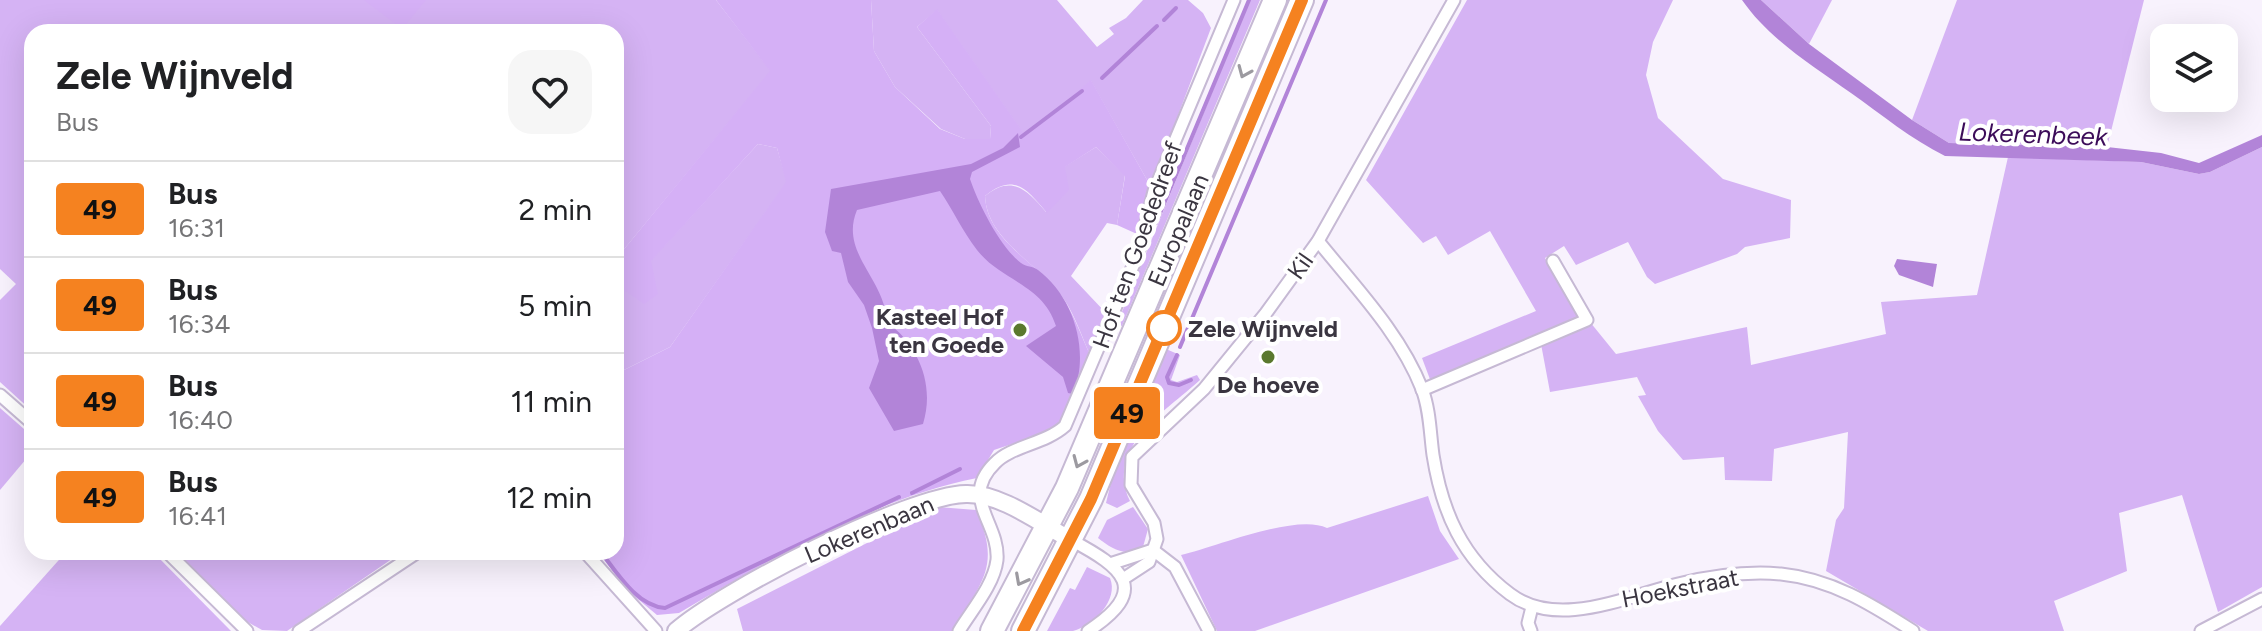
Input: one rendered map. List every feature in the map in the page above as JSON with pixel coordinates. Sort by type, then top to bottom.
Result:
[{"type":"highway","name":"Europalaan","points":[[992,631],[1049,528],[1275,0]]},
{"type":"highway","name":"Europalaan","points":[[1023,631],[1071,540],[1302,0]]},
{"type":"street","name":"Hof ten Goededreef","points":[[978,495],[996,461],[1048,440],[1065,426],[1074,410],[1138,254],[1154,191],[1234,0]]},
{"type":"street","name":"Kil","points":[[1153,550],[1157,539],[1154,523],[1131,485],[1132,457],[1204,389],[1266,313],[1318,241],[1454,0]]},
{"type":"street","points":[[1318,241],[1398,342],[1422,390],[1445,512],[1488,573],[1509,593],[1532,607],[1528,623],[1531,631]]},
{"type":"street","points":[[1422,390],[1587,320],[1553,261]]},
{"type":"street","points":[[0,395],[24,416]]},
{"type":"street","name":"Lokerenbaan","points":[[676,631],[725,595],[828,544],[934,498],[978,495],[1071,540]]},
{"type":"street","points":[[959,631],[992,577],[997,560],[978,495]]},
{"type":"street","points":[[1071,540],[1113,563],[1123,579],[1124,590],[1117,611],[1088,631]]},
{"type":"street","points":[[1113,563],[1153,550]]},
{"type":"street","points":[[1123,579],[1149,562],[1153,550]]},
{"type":"street","points":[[1153,550],[1175,567],[1209,631]]},
{"type":"street","points":[[175,560],[247,631]]},
{"type":"street","points":[[299,631],[406,560]]},
{"type":"street","points":[[592,560],[656,631]]},
{"type":"street","name":"Hoekstraat","points":[[1532,607],[1557,610],[1595,606],[1688,582],[1777,574],[1836,587],[1913,631]]},
{"type":"street","points":[[2201,631],[2262,599]]},
{"type":"shaded area","points":[[0,0],[716,0],[771,71],[624,249],[624,24],[24,24],[24,404],[0,382],[0,300],[16,284],[0,269]]},
{"type":"shaded area","points":[[364,0],[426,0],[406,24],[395,24]]},
{"type":"shaded area","points":[[716,0],[871,0],[874,51],[895,87],[940,129],[965,139],[990,139],[991,126],[917,27],[937,9],[1025,135],[1091,80],[1151,187],[1137,234],[1117,225],[1125,176],[1096,147],[1065,167],[1069,190],[1047,213],[1019,186],[1004,185],[985,196],[995,227],[1063,298],[1090,355],[1065,419],[1057,429],[994,450],[977,478],[899,500],[861,516],[786,552],[679,613],[657,615],[627,590],[604,560],[624,560],[624,370],[670,347],[786,182],[777,148],[758,144],[651,261],[658,294],[644,304],[624,290],[624,249],[770,71]]},
{"type":"shaded area","points":[[871,0],[1057,0],[1097,47],[1114,34],[1109,28],[1126,18],[1143,0],[1188,0],[1203,13],[1211,28],[1151,187],[1091,81],[1025,136],[937,10],[917,27],[991,126],[990,139],[965,139],[941,129],[895,87],[874,51]]},
{"type":"shaded area","points":[[1250,0],[1260,0],[1122,326],[1117,324]]},
{"type":"shaded area","points":[[1282,0],[1295,0],[1198,230],[1187,226]]},
{"type":"shaded area","points":[[1467,0],[1673,0],[1653,42],[1646,75],[1658,118],[1723,179],[1791,200],[1790,238],[1745,247],[1737,254],[1655,284],[1647,277],[1628,242],[1576,265],[1564,246],[1545,258],[1579,316],[1431,382],[1422,358],[1536,311],[1490,231],[1448,255],[1436,236],[1423,243],[1366,180]]},
{"type":"shaded area","points":[[1742,0],[1761,0],[1809,44],[1912,120],[1949,143],[2107,147],[2161,153],[2199,163],[2262,135],[2262,147],[2210,172],[2199,174],[2141,162],[1945,156],[1908,134],[1792,51],[1765,27]]},
{"type":"shaded area","points":[[1761,0],[1832,0],[1809,44]]},
{"type":"shaded area","points":[[1957,0],[2144,0],[2107,147],[1949,143],[1912,120]]},
{"type":"shaded area","points":[[1018,133],[1020,147],[972,172],[970,179],[984,212],[1005,246],[1021,263],[1036,269],[1051,282],[1070,311],[1076,327],[1080,361],[1073,394],[1068,393],[1063,377],[1026,346],[1056,326],[1050,312],[1032,292],[977,250],[940,191],[857,210],[853,225],[858,253],[879,292],[887,322],[916,355],[925,381],[927,395],[923,424],[894,431],[869,388],[879,361],[872,328],[864,305],[848,282],[841,253],[832,251],[825,232],[831,189],[971,164],[1003,148]]},
{"type":"shaded area","points":[[758,144],[777,148],[787,182],[670,347],[624,370],[624,285],[650,261]]},
{"type":"shaded area","points":[[1096,147],[1125,175],[1117,225],[1107,223],[1071,276],[1106,313],[1090,355],[1063,298],[1004,239],[988,212],[985,196],[995,189],[1011,186],[1025,191],[1046,212],[1064,167]]},
{"type":"shaded area","points":[[2262,147],[2262,587],[2218,612],[2182,495],[2119,513],[2127,571],[2054,601],[2064,631],[1928,631],[1826,571],[1836,520],[1844,508],[1848,432],[1774,449],[1772,481],[1725,480],[1724,457],[1683,460],[1658,431],[1638,396],[1646,395],[1637,377],[1550,392],[1541,344],[1590,322],[1616,354],[1747,327],[1751,365],[1886,334],[1881,302],[1977,295],[2008,157],[2141,162],[2199,174],[2210,172]]},
{"type":"shaded area","points":[[1897,259],[1937,264],[1933,287],[1899,275],[1894,266]]},
{"type":"shaded area","points":[[1166,349],[1180,355],[1171,380],[1177,382],[1197,375],[1200,380],[1156,418],[1132,447],[1125,464],[1124,482],[1130,501],[1117,508],[1106,503],[1113,474]]},
{"type":"shaded area","points":[[0,408],[24,429],[24,462],[0,490]]},
{"type":"shaded area","points":[[1428,496],[1440,531],[1459,559],[1255,631],[1217,631],[1181,555],[1276,528],[1313,525],[1327,528]]},
{"type":"shaded area","points":[[938,507],[976,510],[987,546],[985,574],[953,631],[743,631],[737,609]]},
{"type":"shaded area","points":[[1133,507],[1148,529],[1143,547],[1125,552],[1114,549],[1098,538],[1107,520]]},
{"type":"shaded area","points":[[59,560],[161,560],[231,631],[0,631],[0,626]]},
{"type":"shaded area","points":[[184,560],[390,560],[287,631],[262,630],[246,621]]},
{"type":"shaded area","points":[[1087,567],[1110,578],[1112,586],[1108,603],[1081,628],[1047,631],[1070,588],[1075,590]]},
{"type":"waterway","points":[[1156,223],[1249,0]]},
{"type":"waterway","points":[[1180,347],[1326,0]]},
{"type":"waterway","points":[[1164,20],[1176,8]]},
{"type":"waterway","points":[[1102,78],[1157,26]]},
{"type":"waterway","points":[[1021,137],[1082,91]]},
{"type":"waterway","points":[[1177,355],[1167,377],[1169,383],[1179,385],[1191,380]]},
{"type":"waterway","points":[[912,493],[960,469]]},
{"type":"waterway","points":[[607,560],[637,595],[665,608],[899,497]]},
{"type":"bus line","name":"49","points":[[1023,631],[1091,499],[1302,0]]},
{"type":"place","name":"Zele Wijnveld","points":[[1164,328]]},
{"type":"place","name":"Kasteel Hof ten Goede","points":[[1020,330]]},
{"type":"place","name":"De hoeve","points":[[1268,357]]},
{"type":"water label","name":"Lokerenbeek","points":[[2033,134]]}]
